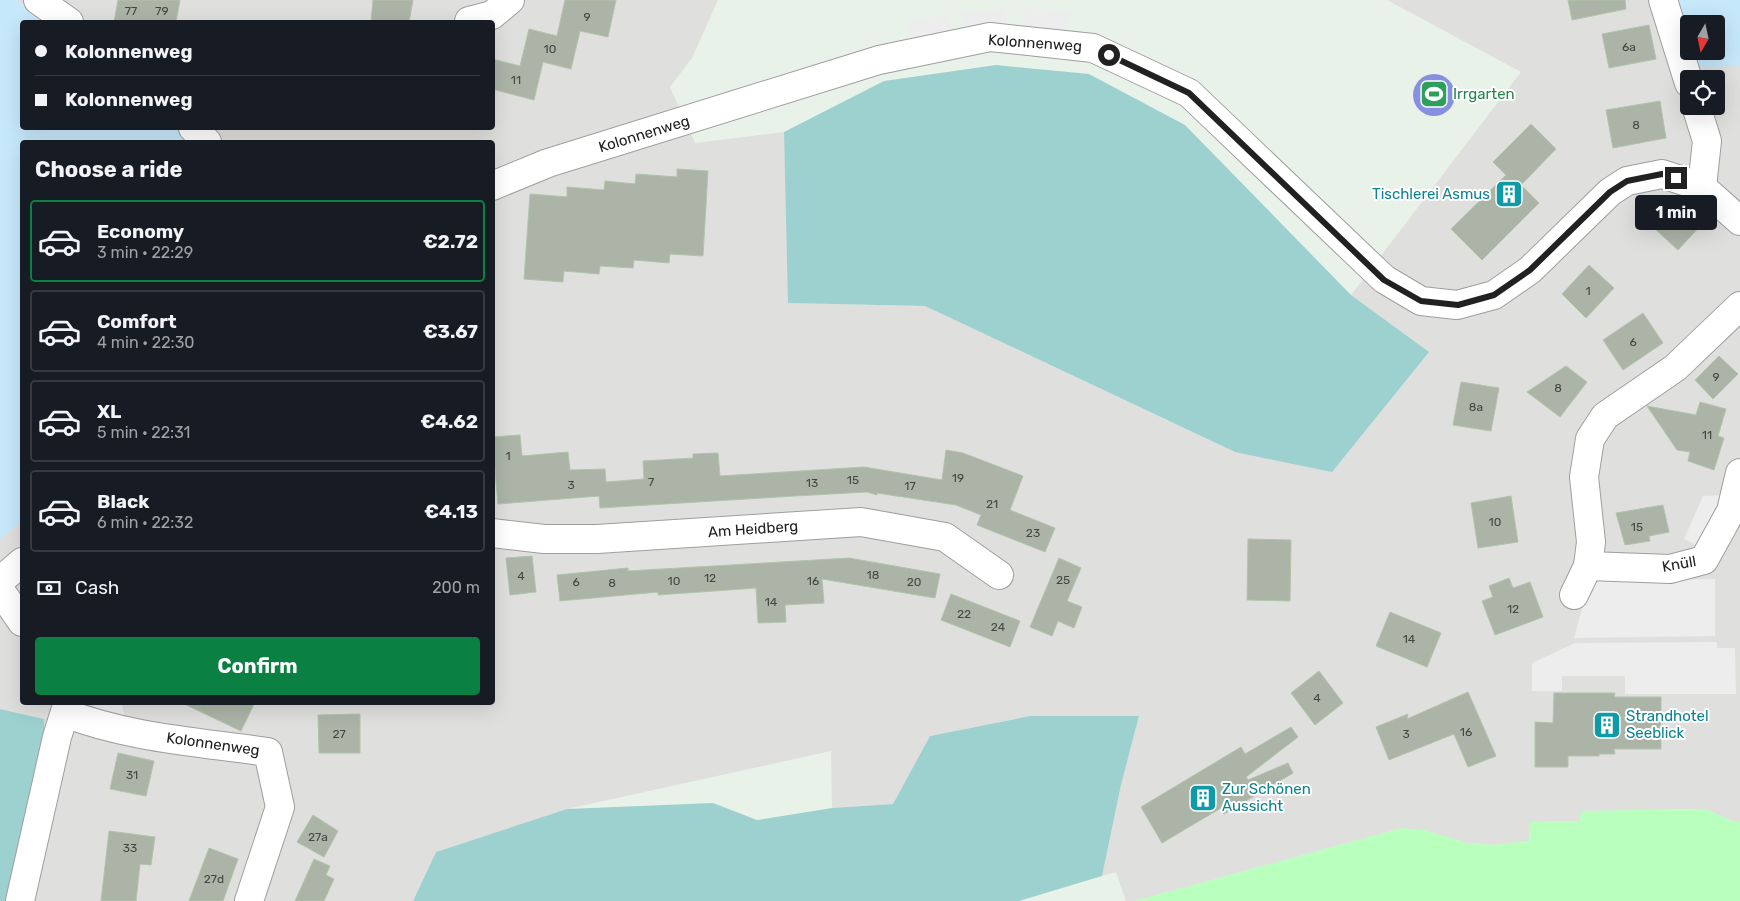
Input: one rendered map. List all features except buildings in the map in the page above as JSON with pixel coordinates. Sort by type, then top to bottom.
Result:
[{"type":"street","points":[[38,0],[67,20]]},
{"type":"street","points":[[476,20],[492,15],[510,0]]},
{"type":"street","points":[[1663,0],[1685,70]]},
{"type":"street","name":"Kolonnenweg","points":[[495,185],[548,163],[879,60],[990,37],[1093,48],[1189,93],[1384,280],[1421,301],[1458,305],[1494,295],[1530,270],[1610,192],[1627,181],[1662,174],[1702,187],[1740,221]]},
{"type":"street","points":[[1699,115],[1707,141],[1702,187]]},
{"type":"street","points":[[195,130],[205,140]]},
{"type":"street","points":[[1574,594],[1588,566],[1591,542],[1584,477],[1590,440],[1605,416],[1675,368],[1740,306]]},
{"type":"street","name":"Knüll","points":[[1588,566],[1670,569],[1704,560],[1731,511],[1740,473]]},
{"type":"street","name":"Am Heidberg","points":[[495,533],[544,539],[596,539],[861,522],[945,536],[999,575]]},
{"type":"street","points":[[0,581],[20,564]]},
{"type":"street","points":[[0,590],[20,619]]},
{"type":"street","name":"Kolonnenweg","points":[[20,901],[57,738],[67,708],[94,724],[123,731],[268,752],[280,807],[249,901]]},
{"type":"shaded area","points":[[0,0],[16,0],[44,20],[20,20],[20,130],[179,130],[187,140],[20,140],[20,523],[0,539]]},
{"type":"shaded area","points":[[16,0],[718,0],[692,58],[670,87],[695,143],[784,132],[789,303],[925,306],[1235,452],[1428,352],[1351,295],[1521,72],[1387,0],[1740,0],[1740,822],[1732,821],[1705,809],[1582,811],[1580,821],[1530,822],[1529,841],[1493,845],[1467,843],[1402,828],[1135,901],[1126,901],[1116,872],[1102,876],[1121,785],[1139,716],[1030,716],[930,736],[893,804],[832,808],[831,751],[567,809],[436,852],[413,901],[9,901],[44,719],[0,709],[0,539],[20,523],[20,705],[495,705],[495,140],[187,140],[179,130],[495,130],[495,20],[44,20]]},
{"type":"shaded area","points":[[1677,0],[1740,0],[1740,66],[1699,67],[1697,60],[1725,60],[1725,15],[1682,15]]},
{"type":"shaded area","points":[[1022,8],[1070,11],[1069,31],[1024,26]]},
{"type":"shaded area","points":[[1006,9],[1007,26],[963,29],[961,13]]},
{"type":"shaded area","points":[[949,14],[952,31],[911,40],[907,24]]},
{"type":"shaded area","points":[[996,65],[1089,74],[1185,125],[1351,295],[1429,352],[1332,472],[1235,452],[925,306],[788,303],[784,132],[884,81]]},
{"type":"shaded area","name":"Irrgarten","points":[[1438,74],[1446,77],[1452,83],[1455,95],[1452,107],[1446,113],[1430,116],[1422,113],[1416,107],[1413,91],[1416,83],[1422,77]]},
{"type":"shaded area","points":[[1726,495],[1700,547],[1684,539],[1703,496]]},
{"type":"shaded area","points":[[1715,579],[1715,636],[1574,638],[1587,590],[1599,581]]},
{"type":"shaded area","points":[[1717,642],[1717,648],[1735,648],[1736,694],[1625,694],[1625,676],[1562,676],[1562,691],[1532,691],[1532,663],[1575,643]]},
{"type":"shaded area","points":[[93,705],[122,705],[124,716],[98,712]]},
{"type":"shaded area","points":[[0,709],[44,719],[45,752],[9,901],[0,901]]},
{"type":"shaded area","points":[[1030,716],[1139,716],[1121,785],[1102,876],[1019,901],[413,901],[436,852],[567,809],[713,803],[757,820],[832,808],[893,804],[930,736]]},
{"type":"sand","points":[[1705,809],[1732,821],[1740,822],[1740,901],[1135,901],[1402,828],[1424,830],[1467,843],[1493,845],[1529,841],[1530,822],[1580,821],[1581,811]]},
{"type":"place","name":"Irrgarten","points":[[1434,94]]},
{"type":"place","name":"Tischlerei Asmus","points":[[1509,194]]},
{"type":"place","name":"Strandhotel Seeblick","points":[[1607,725]]},
{"type":"place","name":"Zur Schönen Aussicht","points":[[1203,798]]},
{"type":"route","points":[[1109,55],[1189,93],[1384,280],[1421,301],[1458,305],[1494,295],[1530,270],[1610,192],[1627,181],[1662,174],[1676,178]]}]
